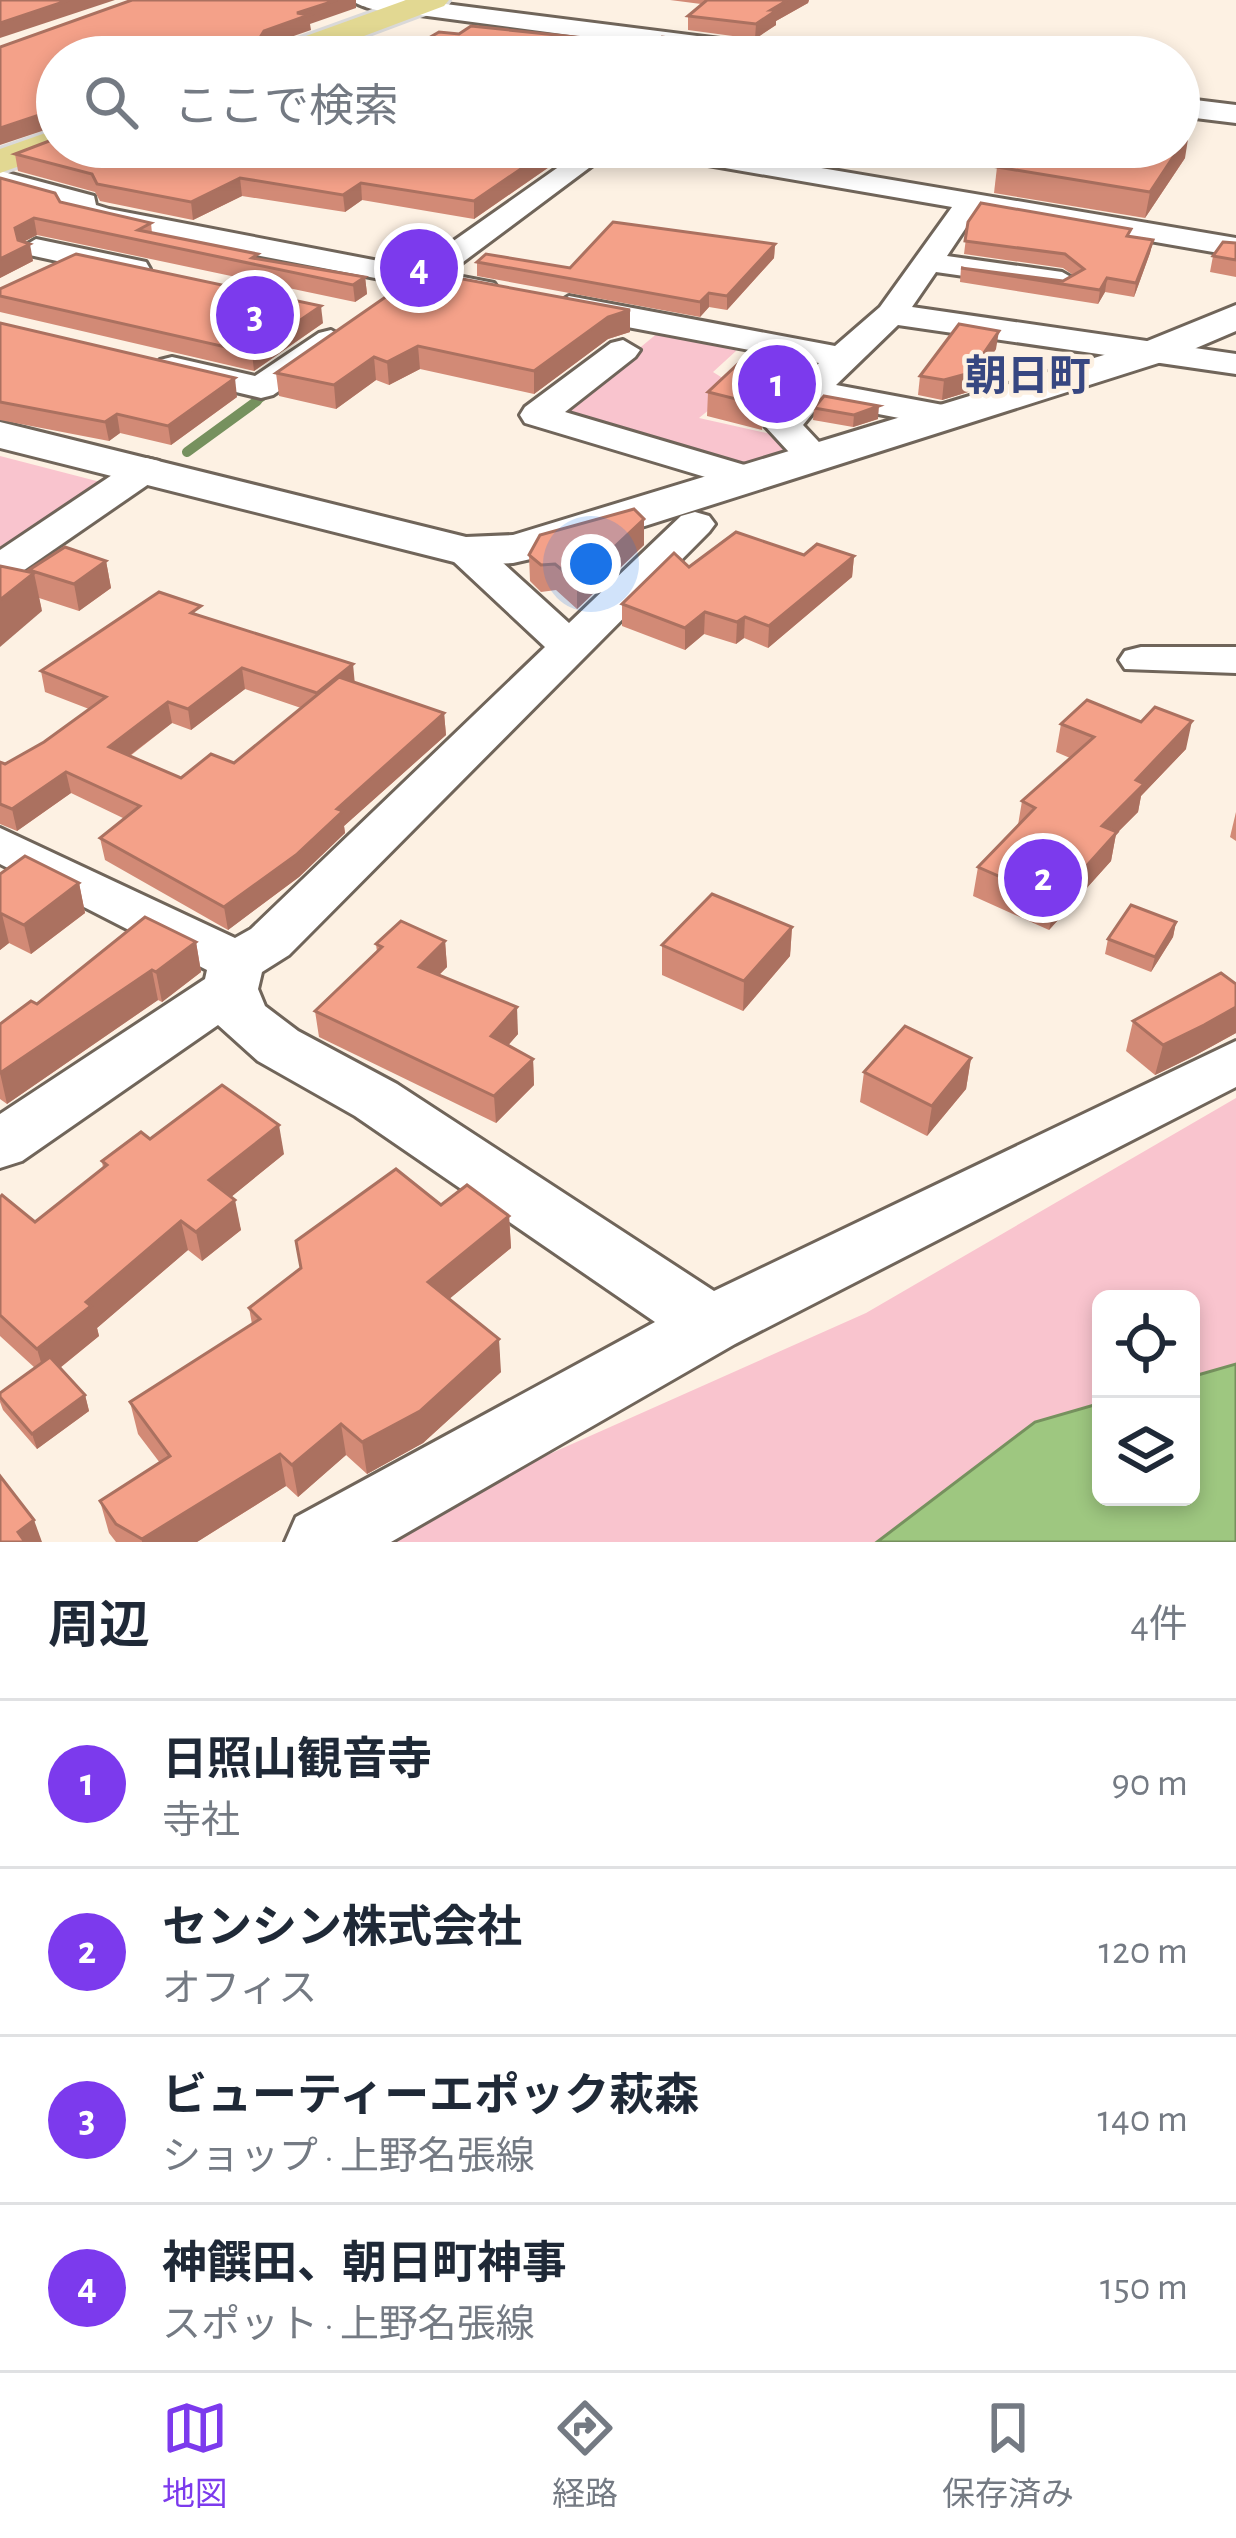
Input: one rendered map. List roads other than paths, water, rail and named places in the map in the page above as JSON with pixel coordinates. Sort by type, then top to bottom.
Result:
[{"type":"main road","points":[[336,36],[424,4]]},
{"type":"main road","points":[[0,162],[36,148]]},
{"type":"street","points":[[362,0],[424,4],[650,36]]},
{"type":"street","points":[[1200,109],[1236,114]]},
{"type":"street","points":[[134,358],[261,388],[351,311],[420,279],[575,168]]},
{"type":"street","points":[[777,168],[1236,247]]},
{"type":"street","points":[[0,179],[84,202],[74,208],[105,217],[842,357]]},
{"type":"street","points":[[813,456],[783,426],[842,357],[891,314],[971,200]]},
{"type":"street","points":[[1021,251],[1046,213]]},
{"type":"street","points":[[37,262],[76,256],[164,275]]},
{"type":"street","points":[[927,262],[1062,280]]},
{"type":"street","points":[[891,314],[1236,364]]},
{"type":"street","points":[[0,435],[466,550],[500,550],[549,541],[1154,352],[1236,317]]},
{"type":"street","points":[[623,350],[538,415],[745,477]]},
{"type":"street","points":[[812,392],[946,416]]},
{"type":"street","points":[[0,568],[146,470]]},
{"type":"street","points":[[0,1145],[234,976],[695,524]]},
{"type":"street","points":[[466,550],[569,646]]},
{"type":"street","points":[[1141,659],[1236,660]]},
{"type":"street","points":[[0,844],[234,976],[242,1018],[278,1046],[376,1100],[711,1324]]},
{"type":"street","points":[[322,1542],[711,1324],[1236,1062]]},
{"type":"waterway","points":[[253,404],[272,390]]},
{"type":"waterway","points":[[187,452],[257,401]]},
{"type":"place","name":"神饌田、朝日町神事","points":[[419,268]]},
{"type":"place","name":"ビューティーエポック萩森","points":[[255,315]]},
{"type":"place","name":"日照山観音寺","points":[[777,384]]},
{"type":"place","name":"センシン株式会社","points":[[1043,878]]},
{"type":"district","name":"朝日町","points":[[1028,375]]}]
